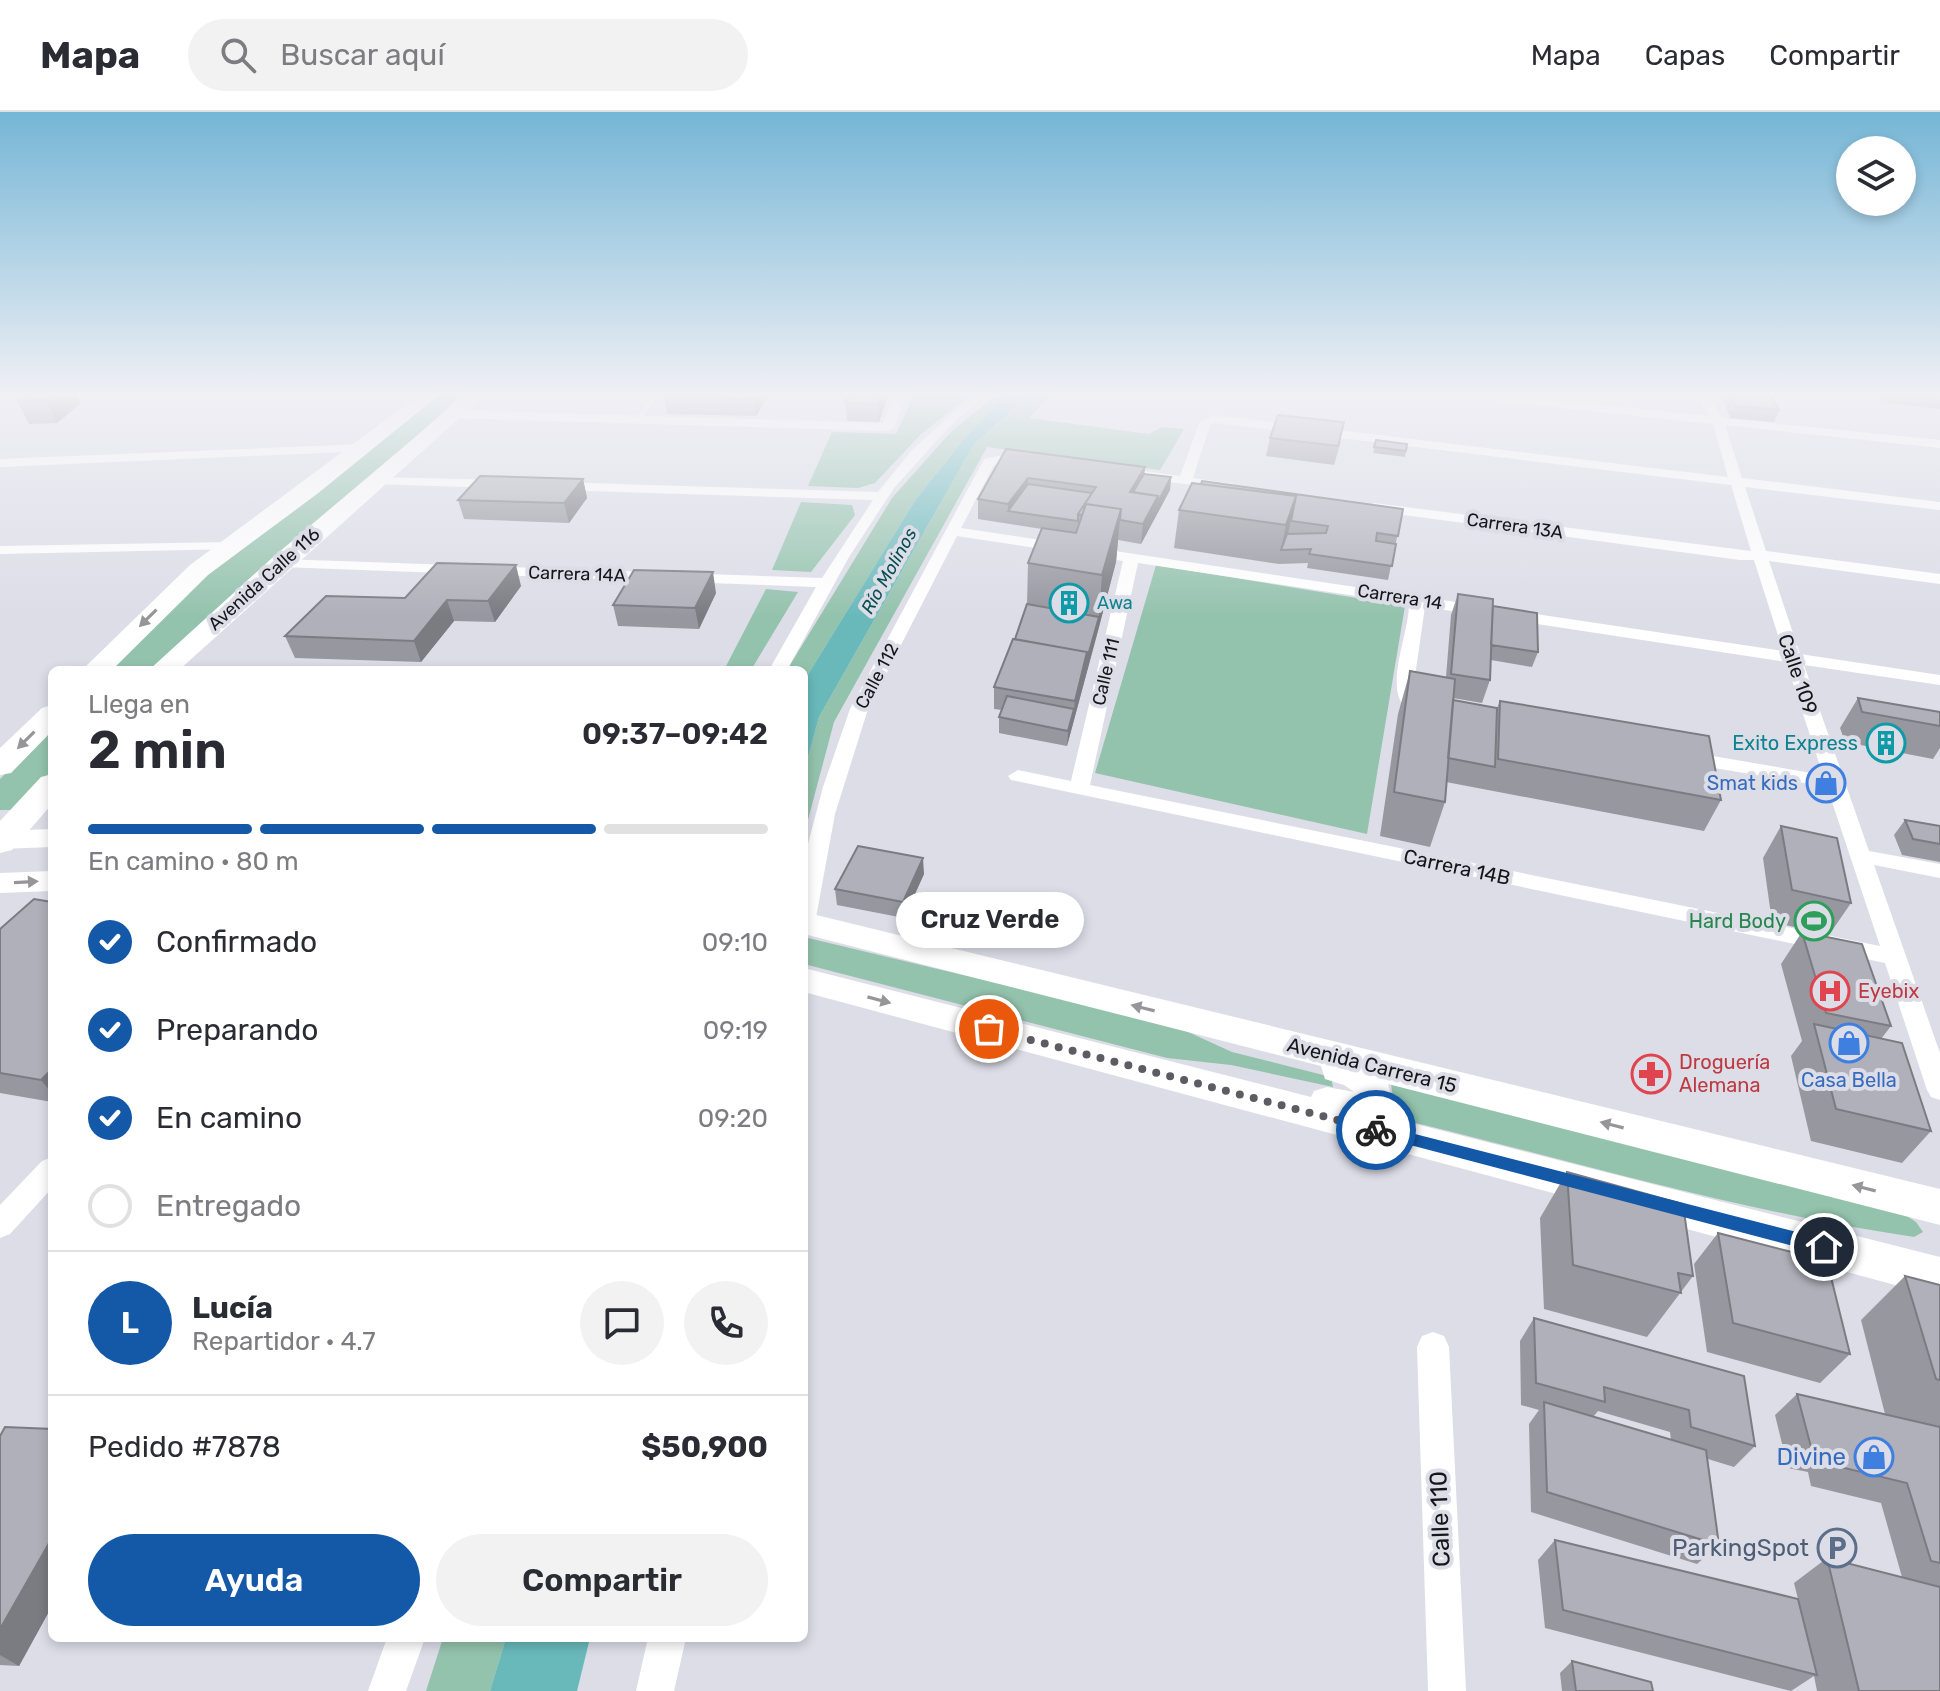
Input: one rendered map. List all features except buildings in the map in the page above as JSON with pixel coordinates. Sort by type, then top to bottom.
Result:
[{"type":"main road","name":"Avenida Calle 116","points":[[100,666],[168,597],[230,546],[335,469]]},
{"type":"main road","name":"Avenida Calle 116","points":[[167,666],[390,469]]},
{"type":"main road","points":[[0,766],[48,718]]},
{"type":"main road","points":[[1,841],[48,788]]},
{"type":"main road","points":[[1,841],[48,838]]},
{"type":"main road","points":[[0,883],[48,881]]},
{"type":"main road","name":"Avenida Carrera 15","points":[[808,924],[1940,1207]]},
{"type":"main road","points":[[808,981],[1940,1277]]},
{"type":"main road","points":[[1175,1078],[1227,1078],[1355,1108],[1363,1107],[1373,1099],[1372,1087],[1358,1073],[1251,1047],[1190,1019]]},
{"type":"street","points":[[780,666],[826,583],[882,496],[904,469]]},
{"type":"street","name":"Calle 112","points":[[808,899],[813,869],[855,719],[986,469]]},
{"type":"street","points":[[1185,481],[1189,469]]},
{"type":"street","points":[[1630,469],[1940,506]]},
{"type":"street","name":"Calle 109","points":[[1732,469],[1790,656],[1837,783],[1940,1090]]},
{"type":"street","points":[[1130,473],[1245,489]]},
{"type":"street","points":[[376,481],[521,485]]},
{"type":"street","points":[[537,485],[882,496]]},
{"type":"street","name":"Carrera 13A","points":[[1365,506],[1740,556],[1940,589]]},
{"type":"street","name":"Carrera 14","points":[[954,531],[1940,680]]},
{"type":"street","points":[[0,550],[230,546]]},
{"type":"street","name":"Calle 111","points":[[1079,788],[1132,556]]},
{"type":"street","name":"Carrera 13A","points":[[1762,560],[1940,579]]},
{"type":"street","name":"Carrera 14A","points":[[281,563],[826,583]]},
{"type":"street","points":[[1417,600],[1404,700],[1410,708],[1442,717]]},
{"type":"street","points":[[1660,753],[1837,783]]},
{"type":"street","name":"Carrera 14B","points":[[1018,776],[1895,957]]},
{"type":"street","points":[[1861,856],[1940,871]]},
{"type":"street","points":[[0,1225],[46,1183]]},
{"type":"street","name":"Calle 110","points":[[1433,1347],[1447,1691]]},
{"type":"street","points":[[387,1691],[405,1642]]},
{"type":"street","points":[[655,1691],[666,1642]]},
{"type":"green space","points":[[343,469],[380,469],[155,666],[113,666],[206,573]]},
{"type":"green space","points":[[816,469],[888,469],[875,483],[858,488],[808,486]]},
{"type":"green space","points":[[918,469],[940,469],[916,499],[808,674],[808,666],[789,666],[892,498]]},
{"type":"green space","points":[[960,469],[975,469],[834,722],[808,820],[808,757],[819,717]]},
{"type":"green space","points":[[801,502],[852,505],[855,515],[811,572],[772,570]]},
{"type":"green space","points":[[1156,565],[1405,606],[1367,834],[1095,773]]},
{"type":"green space","points":[[766,589],[798,592],[753,666],[726,666]]},
{"type":"green space","points":[[48,731],[48,775],[16,810],[0,810],[0,779]]},
{"type":"green space","points":[[808,938],[1175,1026],[1232,1052],[1331,1077],[1333,1087],[1231,1065],[1167,1058],[808,965]]},
{"type":"green space","points":[[1391,1084],[1898,1210],[1916,1222],[1923,1232],[1914,1237],[1780,1213],[1383,1115],[1394,1104]]},
{"type":"green space","points":[[442,1642],[505,1642],[490,1691],[426,1691]]},
{"type":"water","name":"Río Molinos","points":[[940,469],[960,469],[819,717],[808,757],[808,674],[916,499]]},
{"type":"water","points":[[505,1642],[589,1642],[577,1691],[490,1691]]},
{"type":"way so far","points":[[989,1029],[1376,1130]]},
{"type":"place","name":"Awa","points":[[1069,603]]},
{"type":"place","name":"Exito Express","points":[[1886,743]]},
{"type":"place","name":"Smat kids","points":[[1826,783]]},
{"type":"place","name":"Hard Body","points":[[1814,921]]},
{"type":"place","name":"Eyebix","points":[[1830,991]]},
{"type":"place","name":"Cruz Verde","points":[[989,1029]]},
{"type":"place","name":"Casa Bella","points":[[1849,1043]]},
{"type":"place","name":"Droguería Alemana","points":[[1651,1074]]},
{"type":"place","name":"Divine","points":[[1874,1457]]},
{"type":"place","name":"ParkingSpot","points":[[1837,1548]]},
{"type":"route","points":[[1376,1130],[1824,1247]]}]
